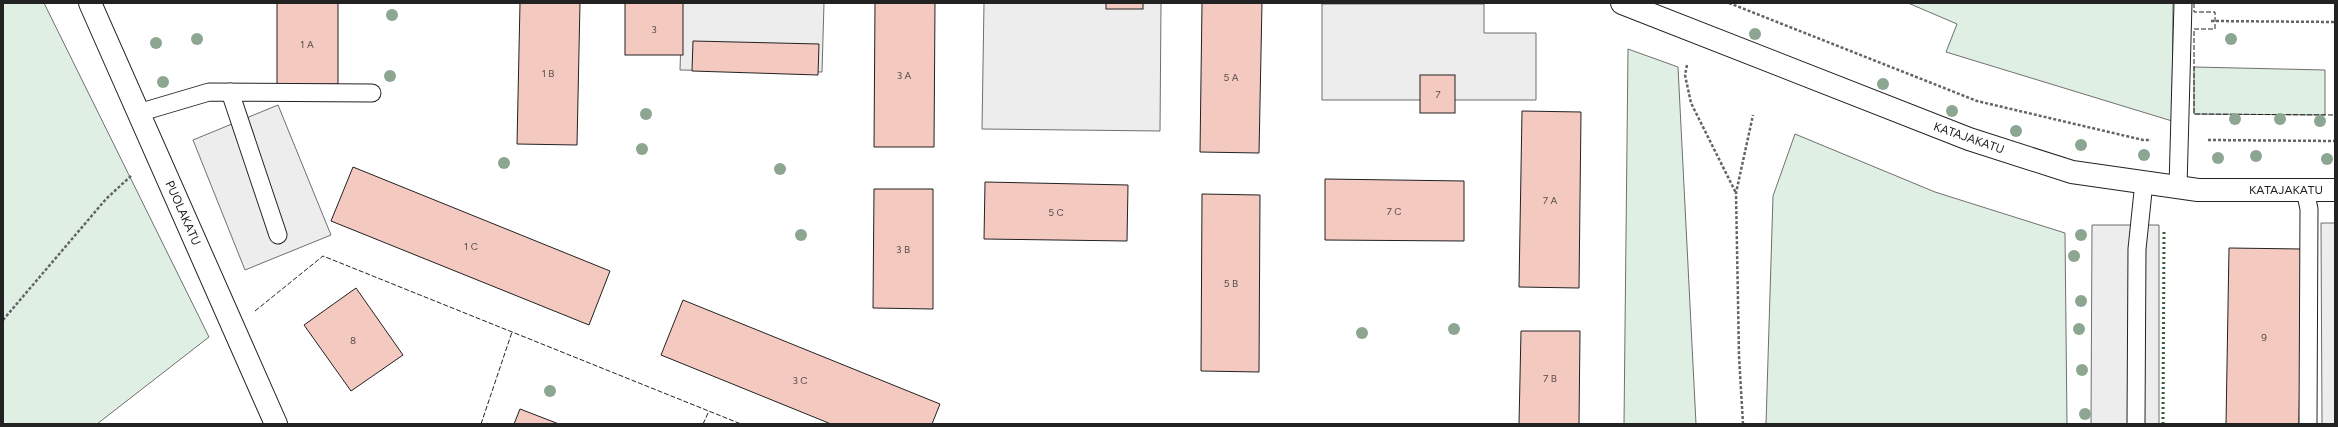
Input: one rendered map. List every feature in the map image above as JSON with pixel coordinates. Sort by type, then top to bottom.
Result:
[{"type":"street","name":"PUOLAKATU","points":[[90,3],[276,424]]},
{"type":"street","name":"KATAJAKATU","points":[[1622,3],[1968,139],[2072,172],[2198,190],[2335,190]]},
{"type":"lane","points":[[2178,186],[2183,3]]},
{"type":"lane","points":[[138,113],[209,92],[372,93]]},
{"type":"lane","points":[[230,92],[278,235]]},
{"type":"lane","points":[[2136,424],[2137,249],[2144,182]]},
{"type":"lane","points":[[2305,190],[2309,209],[2308,424]]},
{"type":"path","points":[[1729,3],[1977,101],[2142,140],[2335,141]]},
{"type":"path","points":[[2183,23],[2215,20],[2335,22]]},
{"type":"path","points":[[1687,64],[1685,75],[1691,103],[1736,193]]},
{"type":"path","points":[[1743,424],[1736,193],[1753,115]]},
{"type":"path","points":[[3,320],[106,199],[156,154]]},
{"type":"green space","points":[[3,3],[44,3],[209,337],[97,424],[3,424]]},
{"type":"green space","points":[[1908,3],[2173,3],[2172,121],[1946,52],[1957,24]]},
{"type":"green space","points":[[1628,49],[1678,67],[1696,424],[1624,424]]},
{"type":"green space","points":[[2194,67],[2325,70],[2325,115],[2194,114]]},
{"type":"green space","points":[[1795,134],[1935,192],[2065,233],[2067,424],[1766,424],[1773,196]]},
{"type":"shaded area","points":[[682,3],[824,3],[822,72],[680,70]]},
{"type":"shaded area","points":[[984,3],[1161,3],[1160,131],[982,129]]},
{"type":"shaded area","points":[[1322,4],[1484,4],[1484,33],[1536,33],[1536,100],[1322,100]]},
{"type":"shaded area","points":[[278,105],[331,235],[245,270],[193,140]]},
{"type":"shaded area","points":[[2321,223],[2335,223],[2335,424],[2322,424]]},
{"type":"shaded area","points":[[2092,225],[2159,225],[2159,424],[2091,424]]},
{"type":"building","points":[[277,3],[338,3],[338,84],[277,85]]},
{"type":"building","points":[[520,3],[580,3],[577,145],[517,144]]},
{"type":"building","points":[[625,3],[683,3],[683,55],[625,55]]},
{"type":"building","points":[[875,3],[935,3],[934,147],[874,147]]},
{"type":"building","points":[[1106,3],[1143,3],[1143,9],[1106,9]]},
{"type":"building","points":[[1202,3],[1262,3],[1259,153],[1200,152]]},
{"type":"building","points":[[693,41],[819,44],[818,75],[692,71]]},
{"type":"building","points":[[1420,75],[1455,75],[1455,113],[1420,113]]},
{"type":"building","points":[[1522,111],[1581,112],[1579,288],[1519,287]]},
{"type":"building","points":[[353,167],[610,271],[589,325],[331,221]]},
{"type":"building","points":[[1325,179],[1464,181],[1464,241],[1325,240]]},
{"type":"building","points":[[985,182],[1128,185],[1127,241],[984,239]]},
{"type":"building","points":[[874,189],[933,189],[933,309],[873,308]]},
{"type":"building","points":[[1202,194],[1260,195],[1259,372],[1201,371]]},
{"type":"building","points":[[2229,248],[2302,249],[2299,424],[2226,424]]},
{"type":"building","points":[[356,288],[403,355],[351,391],[304,325]]},
{"type":"building","points":[[683,300],[940,404],[932,424],[831,424],[661,355]]},
{"type":"building","points":[[1521,331],[1580,331],[1579,424],[1519,424]]},
{"type":"building","points":[[520,409],[559,424],[514,424]]},
{"type":"hedge","points":[[2163,424],[2164,231]]},
{"type":"fence","points":[[2194,3],[2194,12],[2215,12],[2215,29],[2194,29],[2194,114],[2335,115]]},
{"type":"fence","points":[[255,311],[323,256],[741,424]]},
{"type":"fence","points":[[481,424],[512,332]]},
{"type":"fence","points":[[703,424],[709,411]]}]
